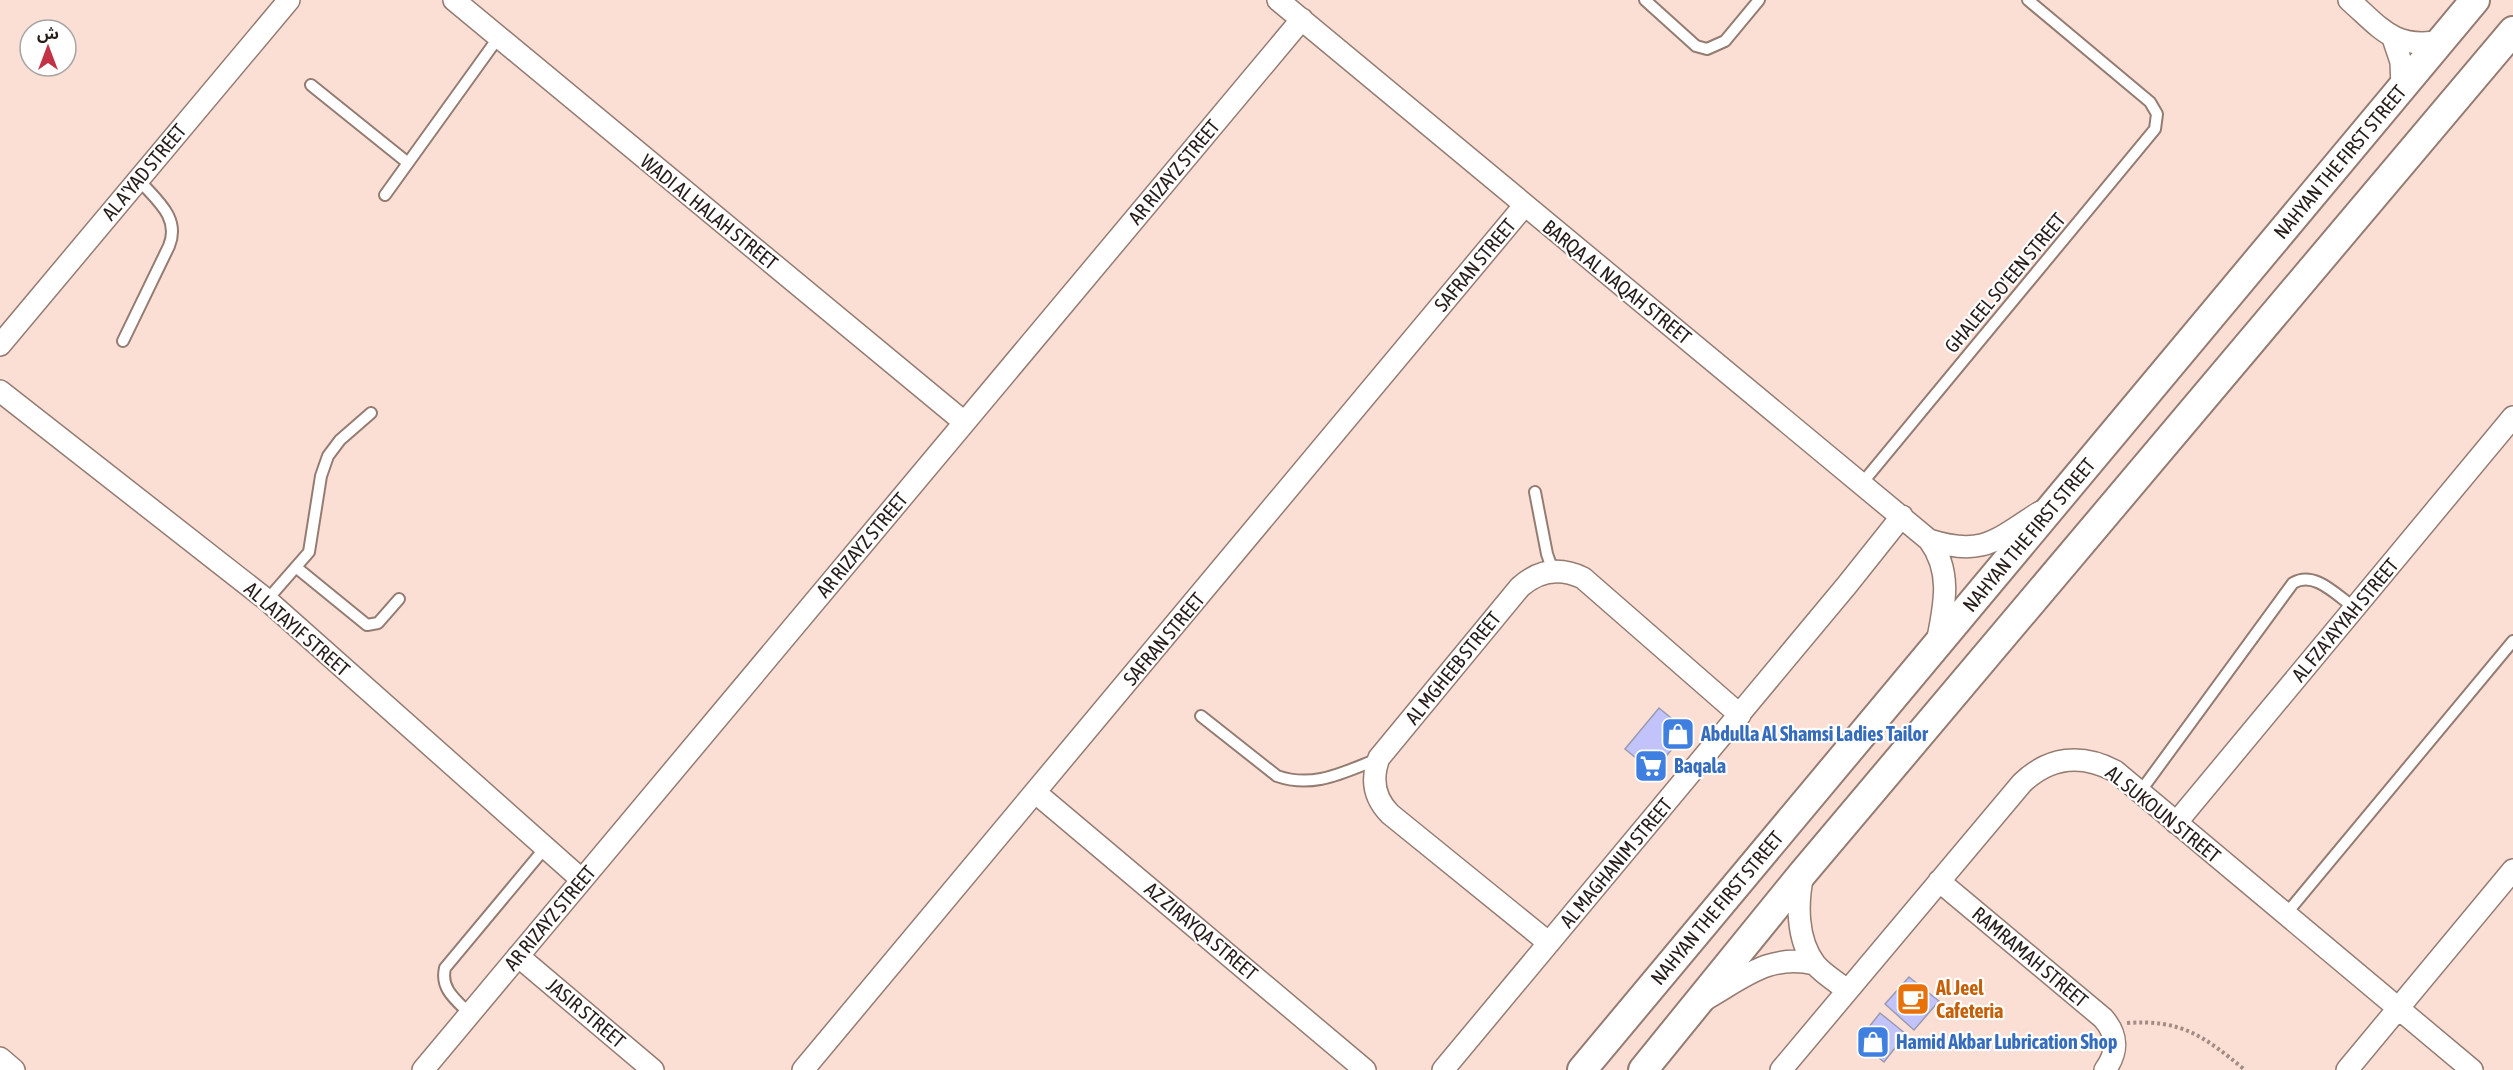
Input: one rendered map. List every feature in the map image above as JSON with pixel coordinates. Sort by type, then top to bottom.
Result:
[{"type":"main road","name":"NAHYAN THE FIRST STREET","points":[[1582,1070],[2475,0]]},
{"type":"main road","points":[[1643,1070],[1700,1003],[1803,873],[2513,31]]},
{"type":"street","name":"AL A'YAD STREET","points":[[0,345],[289,0]]},
{"type":"street","name":"WADI AL HALAH STREET","points":[[454,0],[964,422]]},
{"type":"street","name":"BARQA AL NAQAH STREET","points":[[1278,0],[1524,206],[1863,482],[1929,540],[1942,562],[1945,576],[1944,604],[1936,645]]},
{"type":"street","points":[[2349,0],[2393,38],[2421,44],[2441,41]]},
{"type":"street","name":"AR RIZAYZ STREET","points":[[423,1070],[1302,19]]},
{"type":"street","points":[[2393,38],[2401,62],[2402,87]]},
{"type":"street","name":"SAFRAN STREET","points":[[803,1070],[1524,206]]},
{"type":"street","name":"AL LATAYIF STREET","points":[[0,391],[267,600],[582,880]]},
{"type":"street","name":"AL FZA'AYYAH STREET","points":[[2176,823],[2513,417]]},
{"type":"street","name":"BARQA AL NAQAH STREET","points":[[1929,540],[1955,548],[1979,547],[1990,543],[2059,500]]},
{"type":"street","name":"AL MAGHANIM STREET","points":[[1443,1070],[1740,715],[1902,516]]},
{"type":"street","points":[[1553,571],[1574,574],[1592,584],[1740,715]]},
{"type":"street","name":"AL MGHEEB STREET","points":[[1379,758],[1520,587],[1535,576],[1553,571]]},
{"type":"street","points":[[1379,758],[1375,786],[1385,809],[1549,943]]},
{"type":"street","name":"AL SUKOUN STREET","points":[[1781,1070],[2022,783],[2052,762],[2077,759],[2103,764],[2115,771],[2472,1070]]},
{"type":"street","name":"AZ ZIRAYQA STREET","points":[[1036,793],[1365,1070]]},
{"type":"street","points":[[2347,1070],[2513,870]]},
{"type":"street","points":[[1803,873],[1799,901],[1801,929],[1815,964]]},
{"type":"street","name":"RAMRAMAH STREET","points":[[1940,881],[2109,1025]]},
{"type":"street","name":"JASIR STREET","points":[[518,956],[653,1070]]},
{"type":"street","points":[[1700,1003],[1765,965],[1798,960],[1815,964],[1847,990]]},
{"type":"street","points":[[2105,1070],[2115,1052],[2115,1043],[2109,1025]]},
{"type":"street","points":[[0,1058],[15,1070]]},
{"type":"lane","points":[[1645,0],[1696,46],[1707,49],[1725,41],[1758,0]]},
{"type":"lane","name":"GHALEEL SO'EEN STREET","points":[[1863,482],[2156,129],[2157,114],[2150,102],[2028,0]]},
{"type":"lane","points":[[385,195],[498,38]]},
{"type":"lane","points":[[310,85],[408,163]]},
{"type":"lane","points":[[123,341],[169,246],[173,231],[169,215],[138,179]]},
{"type":"lane","points":[[267,600],[297,568],[312,543],[321,476],[328,456],[340,440],[371,413]]},
{"type":"lane","points":[[1535,492],[1547,554],[1553,571]]},
{"type":"lane","points":[[297,568],[367,625],[378,623],[399,599]]},
{"type":"lane","points":[[2140,792],[2293,583],[2304,579],[2315,580],[2355,608]]},
{"type":"lane","points":[[2286,915],[2513,640]]},
{"type":"lane","points":[[1201,716],[1278,776],[1292,781],[1322,780],[1379,758]]},
{"type":"lane","points":[[470,1014],[447,990],[443,975],[445,968],[545,848]]},
{"type":"path","points":[[2109,1025],[2150,1022],[2190,1031],[2208,1039],[2245,1070]]},
{"type":"building","points":[[1659,708],[1687,731],[1653,772],[1625,749]]},
{"type":"building","points":[[1909,977],[1939,1001],[1914,1030],[1885,1004]]},
{"type":"building","points":[[1880,1013],[1906,1034],[1884,1062],[1858,1041]]},
{"type":"place","name":"Abdulla Al Shamsi Ladies Tailor","points":[[1678,734]]},
{"type":"place","name":"Baqala","points":[[1651,766]]},
{"type":"place","name":"Al Jeel Cafeteria","points":[[1913,999]]},
{"type":"place","name":"Hamid Akbar Lubrication Shop","points":[[1873,1042]]}]
